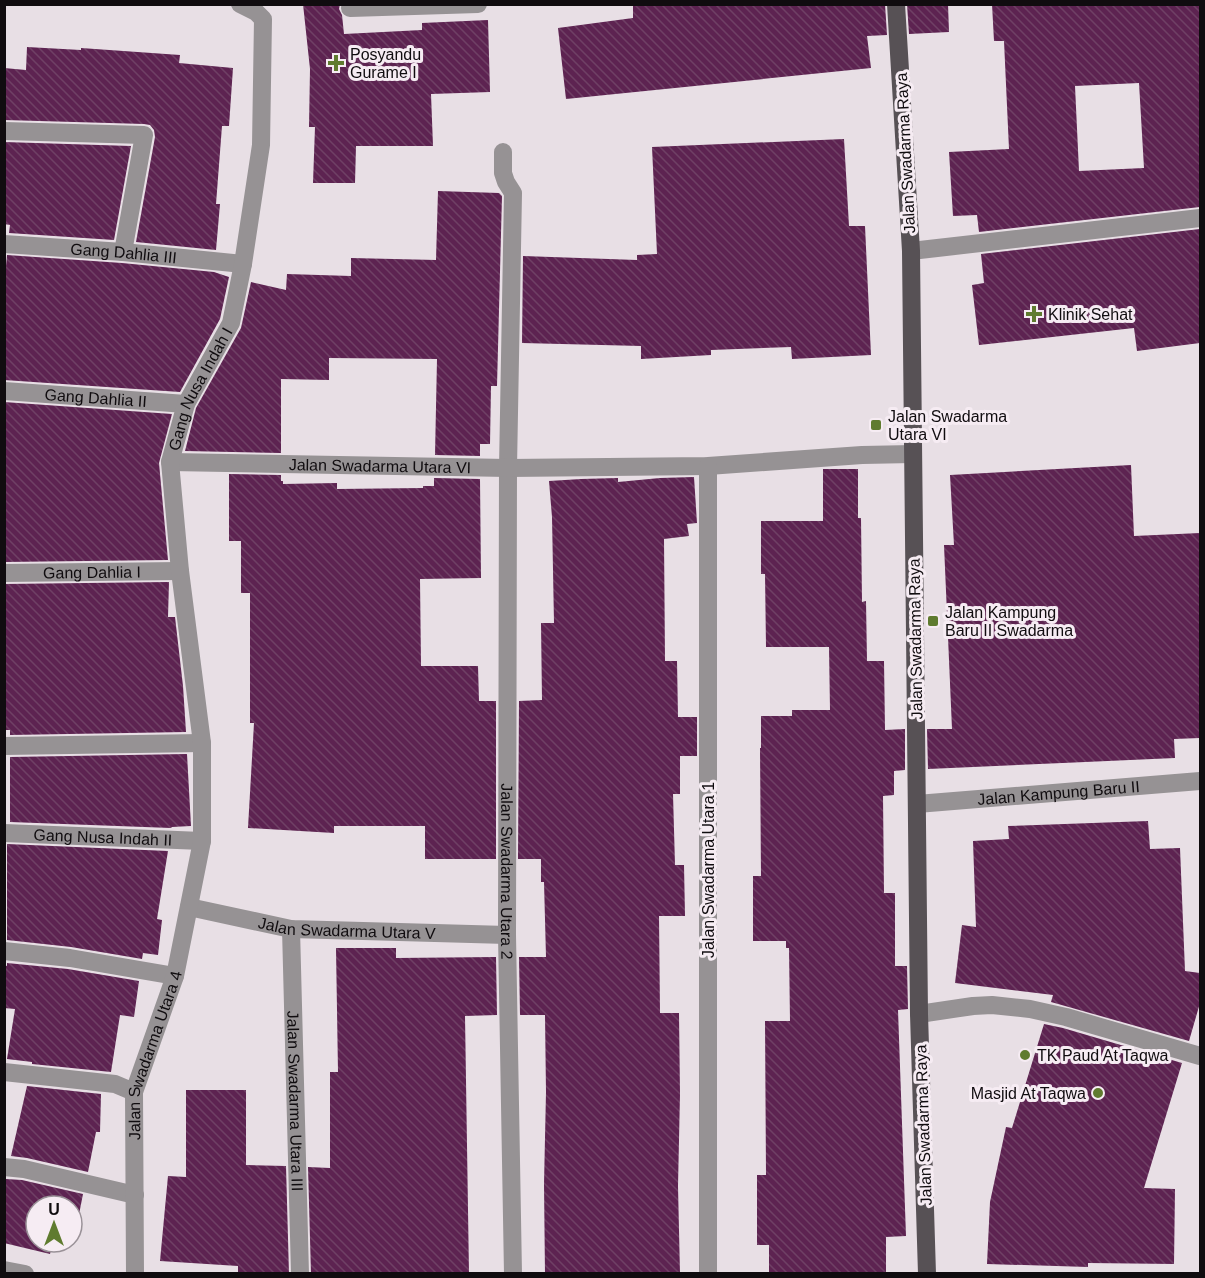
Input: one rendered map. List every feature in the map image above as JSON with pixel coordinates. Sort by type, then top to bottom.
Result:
[{"type":"main road","name":"Jalan Swadarma Raya","points":[[896,4],[911,251],[919,1014],[927,1274]]},
{"type":"street","name":"Gang Nusa Indah I","points":[[202,841],[202,743],[180,571],[170,462],[186,404],[231,323],[243,264],[261,145],[263,19],[256,12],[240,4]]},
{"type":"street","points":[[350,8],[478,4]]},
{"type":"street","points":[[4,130],[144,135],[123,252]]},
{"type":"street","name":"Jalan Swadarma Utara 2","points":[[503,152],[503,173],[513,193],[508,468],[507,935],[513,1274]]},
{"type":"street","points":[[911,251],[1200,218]]},
{"type":"street","name":"Gang Dahlia III","points":[[4,244],[123,252],[243,264]]},
{"type":"street","name":"Gang Dahlia II","points":[[4,391],[186,404]]},
{"type":"street","name":"Jalan Swadarma Utara VI","points":[[170,462],[508,468],[708,466],[862,455],[913,454]]},
{"type":"street","name":"Jalan Swadarma Utara 1","points":[[708,466],[708,1274]]},
{"type":"street","name":"Gang Dahlia I","points":[[4,573],[180,571]]},
{"type":"street","points":[[4,746],[202,743]]},
{"type":"street","name":"Jalan Kampung Baru II","points":[[916,804],[1200,781]]},
{"type":"street","name":"Gang Nusa Indah II","points":[[4,833],[202,841]]},
{"type":"street","name":"Jalan Swadarma Utara 4","points":[[135,1274],[134,1092],[175,976],[202,841]]},
{"type":"street","name":"Jalan Swadarma Utara V","points":[[189,907],[291,929],[507,935]]},
{"type":"street","name":"Jalan Swadarma Utara III","points":[[291,929],[300,1274]]},
{"type":"street","points":[[4,951],[70,958],[175,976]]},
{"type":"street","points":[[919,1014],[992,1005],[1030,1009],[1066,1017],[1200,1056]]},
{"type":"street","points":[[4,1072],[115,1084],[134,1092]]},
{"type":"street","points":[[4,1167],[24,1169],[135,1194]]},
{"type":"street","points":[[4,1270],[25,1274]]},
{"type":"building","points":[[303,4],[340,4],[344,34],[422,30],[422,23],[488,20],[490,92],[431,94],[433,146],[356,146],[355,183],[313,183],[315,127],[309,127],[310,69]]},
{"type":"building","points":[[633,4],[885,4],[887,35],[867,36],[871,68],[566,99],[558,28],[633,18]]},
{"type":"building","points":[[907,4],[948,4],[949,32],[909,34]]},
{"type":"building","points":[[992,4],[1200,4],[1200,207],[979,232],[977,215],[953,216],[949,152],[1009,149],[1004,41],[994,41]],"holes":[[[1139,83],[1144,168],[1079,171],[1075,86]]]},
{"type":"building","points":[[27,47],[81,50],[81,48],[180,55],[179,63],[233,68],[229,126],[222,126],[216,204],[220,204],[216,250],[136,242],[155,137],[150,125],[4,120],[4,68],[26,70]]},
{"type":"building","points":[[844,139],[849,226],[865,226],[871,355],[792,359],[791,347],[711,350],[711,355],[641,359],[641,346],[522,343],[523,256],[637,260],[637,255],[657,254],[652,147]]},
{"type":"building","points":[[4,142],[131,146],[114,240],[9,233],[10,225],[4,224]]},
{"type":"building","points":[[438,191],[499,193],[502,196],[497,386],[491,386],[490,444],[480,444],[480,456],[435,455],[437,359],[329,358],[329,380],[281,379],[281,453],[185,451],[196,408],[241,328],[251,282],[286,290],[287,274],[351,276],[351,258],[436,260]]},
{"type":"building","points":[[1200,229],[1200,343],[1137,351],[1134,328],[979,345],[972,285],[984,283],[981,254]]},
{"type":"building","points":[[7,255],[214,272],[229,277],[220,319],[180,392],[4,380],[4,289]]},
{"type":"building","points":[[4,402],[172,414],[159,463],[168,560],[4,562]]},
{"type":"building","points":[[1131,465],[1134,536],[1200,533],[1200,738],[1174,739],[1175,758],[928,769],[927,729],[952,729],[944,545],[954,545],[950,475]]},
{"type":"building","points":[[823,469],[858,469],[858,518],[861,518],[862,602],[866,601],[867,661],[884,661],[885,730],[905,729],[905,770],[894,771],[894,795],[883,796],[884,893],[895,893],[895,966],[907,966],[908,1009],[898,1010],[906,1236],[886,1237],[886,1274],[769,1274],[769,1245],[757,1245],[757,1175],[766,1175],[765,1021],[790,1021],[789,948],[786,948],[786,941],[753,941],[753,876],[761,876],[761,716],[792,716],[792,710],[830,710],[829,647],[766,647],[765,574],[761,574],[761,521],[823,521]]},
{"type":"building","points":[[229,474],[281,475],[283,484],[337,483],[337,489],[423,488],[423,486],[434,486],[434,478],[480,479],[481,578],[420,579],[421,666],[478,666],[479,701],[496,701],[496,859],[425,859],[425,826],[334,826],[334,833],[248,828],[254,723],[250,723],[250,593],[241,593],[241,541],[229,541]]},
{"type":"building","points":[[694,477],[697,523],[687,524],[689,536],[664,539],[665,661],[677,661],[678,717],[697,717],[697,756],[680,756],[680,794],[673,794],[675,865],[684,865],[685,916],[659,916],[660,1013],[679,1013],[680,1274],[545,1274],[545,1015],[520,1015],[519,957],[546,957],[544,882],[541,882],[541,859],[518,859],[519,701],[542,700],[541,623],[554,623],[549,481],[618,478],[618,482]]},
{"type":"building","points":[[169,582],[168,617],[175,617],[186,732],[10,735],[10,730],[4,730],[4,584]]},
{"type":"building","points":[[187,754],[191,826],[171,828],[10,822],[10,757]]},
{"type":"building","points":[[1148,821],[1150,849],[1180,848],[1185,971],[1200,973],[1200,1003],[1189,1041],[1051,1002],[1053,995],[955,983],[962,925],[976,927],[973,841],[1009,839],[1008,826]]},
{"type":"building","points":[[7,844],[168,851],[157,919],[162,920],[158,955],[143,953],[142,959],[71,947],[7,940]]},
{"type":"building","points":[[336,948],[396,948],[396,958],[496,957],[497,1015],[465,1016],[469,1274],[311,1274],[308,1167],[330,1168],[330,1072],[338,1072]]},
{"type":"building","points":[[7,963],[68,969],[139,981],[134,1017],[120,1015],[111,1072],[32,1064],[32,1062],[7,1059],[15,1009],[4,1008],[4,965],[7,966]]},
{"type":"building","points":[[1044,1024],[1182,1063],[1144,1188],[1175,1189],[1174,1264],[1088,1263],[1088,1267],[987,1264],[990,1202],[1006,1127],[1012,1128]]},
{"type":"building","points":[[27,1086],[101,1094],[100,1132],[96,1132],[88,1172],[11,1156]]},
{"type":"building","points":[[186,1090],[246,1090],[246,1165],[286,1166],[289,1274],[238,1274],[238,1266],[160,1261],[168,1176],[186,1177]]},
{"type":"building","points":[[6,1179],[22,1180],[83,1194],[24,1194],[24,1248],[4,1243]]},
{"type":"place","name":"Posyandu Gurame I","points":[[336,63]]},
{"type":"place","name":"Klinik Sehat","points":[[1034,314]]},
{"type":"place","name":"Jalan Swadarma Utara VI","points":[[876,425]]},
{"type":"place","name":"Jalan Kampung Baru II Swadarma","points":[[933,621]]},
{"type":"place","name":"TK Paud At Taqwa","points":[[1025,1055]]},
{"type":"place","name":"Masjid At Taqwa","points":[[1098,1093]]}]
